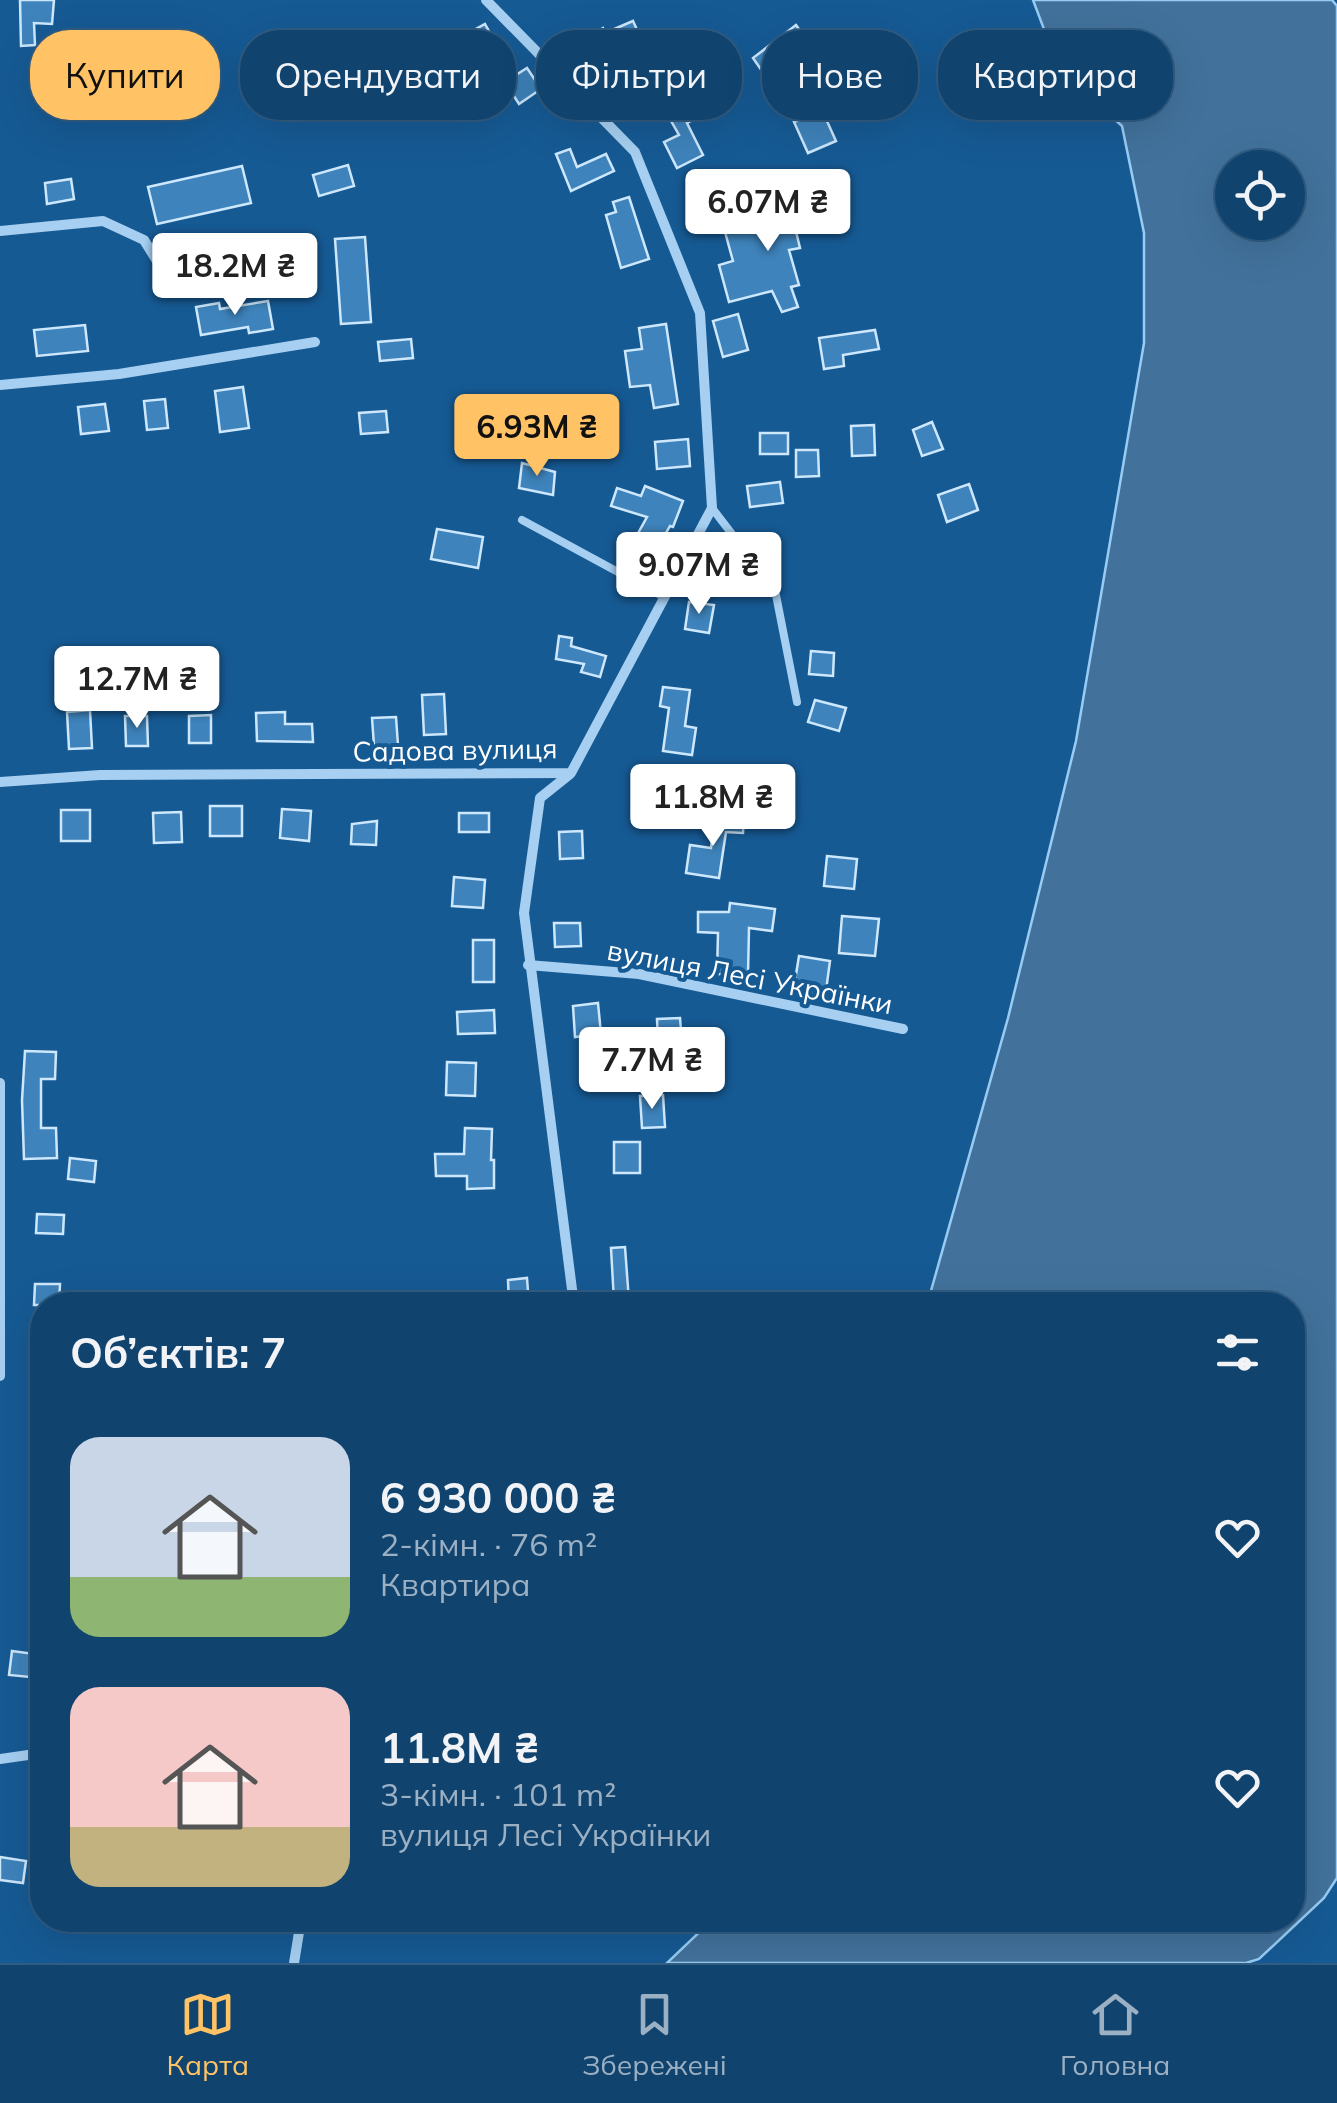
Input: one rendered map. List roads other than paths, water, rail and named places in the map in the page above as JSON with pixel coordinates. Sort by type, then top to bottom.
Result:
[{"type":"street","points":[[486,0],[635,152],[700,313],[712,508]]},
{"type":"street","points":[[0,231],[103,221],[144,240],[173,287]]},
{"type":"street","points":[[0,385],[120,374],[315,342]]},
{"type":"street","name":"Садова вулиця","points":[[0,782],[100,775],[571,773],[712,508]]},
{"type":"street","points":[[571,773],[540,798],[524,913],[572,1292]]},
{"type":"street","name":"вулиця Лесі Українки","points":[[528,965],[639,974],[903,1029]]},
{"type":"street","points":[[0,1084],[0,1376]]},
{"type":"street","points":[[0,1759],[30,1755]]},
{"type":"street","points":[[294,1963],[299,1932]]},
{"type":"lane","points":[[712,508],[775,590],[797,702]]},
{"type":"lane","points":[[522,520],[664,598]]},
{"type":"water","points":[[1033,0],[1332,0],[1337,6],[1337,1878],[1305,1916],[1305,1292],[931,1292],[1008,1018],[1076,741],[1144,343],[1144,233],[1122,126],[1115,120],[1173,120],[1173,30],[1044,30]]},
{"type":"water","points":[[699,1932],[1288,1932],[1259,1959],[1246,1963],[667,1963]]}]
